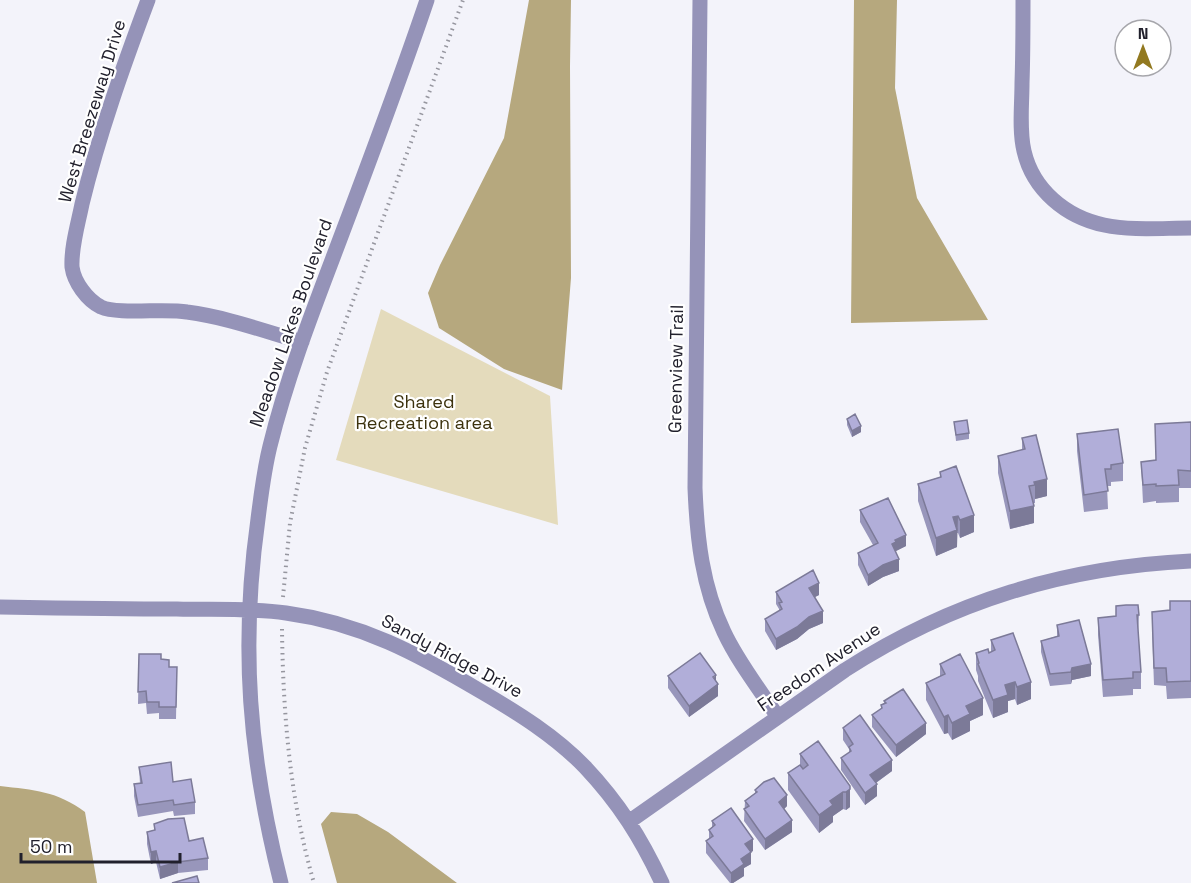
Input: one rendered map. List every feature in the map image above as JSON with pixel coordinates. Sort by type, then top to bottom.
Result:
[{"type":"street","name":"West Breezeway Drive","points":[[148,0],[120,74],[91,169],[74,246],[72,268],[75,276],[92,301],[111,310],[173,310],[195,313],[261,329],[302,342]]},
{"type":"street","name":"Meadow Lakes Boulevard","points":[[281,883],[258,776],[248,656],[251,570],[270,447],[302,342],[427,0]]},
{"type":"street","name":"Greenview Trail","points":[[700,0],[694,488],[696,529],[715,612],[738,657],[778,717]]},
{"type":"street","points":[[1023,0],[1022,141],[1031,172],[1040,186],[1065,209],[1092,222],[1120,228],[1191,228]]},
{"type":"street","name":"Freedom Avenue","points":[[630,821],[872,653],[928,624],[992,597],[1057,578],[1142,564],[1191,561]]},
{"type":"street","name":"Sandy Ridge Drive","points":[[0,608],[281,612],[329,621],[370,633],[452,675],[518,713],[584,765],[630,821],[662,883]]},
{"type":"path","points":[[314,883],[299,822],[285,703],[281,612],[290,523],[305,448],[327,372],[463,0]]},
{"type":"green space","name":"Shared Recreation area","points":[[381,309],[550,396],[558,525],[336,460]]},
{"type":"shaded area","points":[[529,0],[571,0],[571,278],[562,390],[504,369],[439,328],[428,293],[504,138]]},
{"type":"shaded area","points":[[854,0],[897,0],[895,88],[917,198],[988,320],[851,323]]},
{"type":"shaded area","points":[[0,786],[34,790],[55,796],[85,812],[97,883],[0,883]]},
{"type":"shaded area","points":[[331,812],[357,814],[388,832],[457,883],[337,883],[321,824]]},
{"type":"building","points":[[855,414],[861,426],[852,431],[847,419]]},
{"type":"building","points":[[967,420],[969,433],[956,435],[954,422]]},
{"type":"building","points":[[1191,422],[1191,471],[1178,470],[1179,485],[1143,485],[1141,462],[1156,460],[1155,424]]},
{"type":"building","points":[[1118,429],[1123,463],[1111,465],[1111,469],[1105,469],[1108,491],[1084,495],[1077,434]]},
{"type":"building","points":[[1036,435],[1047,479],[1034,482],[1035,485],[1029,486],[1034,506],[1010,511],[998,456],[1025,449],[1022,438]]},
{"type":"building","points":[[956,466],[974,515],[960,520],[958,516],[953,517],[957,530],[936,538],[918,484],[941,477],[940,472]]},
{"type":"building","points":[[888,498],[906,535],[892,544],[899,559],[883,565],[868,575],[858,553],[878,543],[860,510]]},
{"type":"building","points":[[813,570],[819,583],[809,588],[823,611],[809,617],[776,639],[765,619],[782,609],[779,603],[782,602],[776,592]]},
{"type":"building","points":[[1170,601],[1191,601],[1191,681],[1167,682],[1166,668],[1154,668],[1152,612],[1170,610]]},
{"type":"building","points":[[1138,605],[1141,672],[1133,672],[1133,678],[1103,680],[1098,618],[1116,616],[1116,606]]},
{"type":"building","points":[[1079,620],[1091,664],[1072,668],[1071,672],[1050,674],[1041,641],[1059,636],[1057,625]]},
{"type":"building","points":[[1013,633],[1031,682],[1017,687],[1015,682],[1005,685],[1008,695],[993,700],[978,664],[976,653],[988,649],[989,653],[995,650],[991,640]]},
{"type":"building","points":[[700,653],[716,675],[713,677],[718,684],[689,706],[668,676]]},
{"type":"building","points":[[139,654],[161,654],[161,659],[169,660],[169,667],[177,667],[176,707],[159,707],[159,702],[147,702],[146,691],[138,692]]},
{"type":"building","points":[[960,654],[983,698],[966,706],[970,714],[952,723],[948,715],[944,717],[926,683],[945,674],[940,664]]},
{"type":"building","points":[[903,689],[926,723],[896,745],[872,715],[882,708],[881,705],[886,703],[884,701]]},
{"type":"building","points":[[860,715],[892,760],[870,775],[877,784],[865,793],[841,758],[851,751],[849,747],[853,744],[843,728]]},
{"type":"building","points":[[818,741],[850,786],[846,792],[830,801],[833,805],[819,815],[788,773],[800,765],[803,769],[808,765],[800,754]]},
{"type":"building","points":[[171,762],[173,782],[191,779],[195,802],[174,805],[173,800],[138,805],[134,784],[142,783],[139,767]]},
{"type":"building","points":[[774,778],[787,795],[779,802],[792,820],[765,839],[744,809],[749,806],[745,801],[757,792],[755,790],[764,782]]},
{"type":"building","points":[[731,808],[753,839],[745,844],[751,852],[741,859],[744,864],[731,873],[706,841],[713,836],[709,830],[715,825],[712,821]]},
{"type":"building","points":[[184,818],[189,841],[203,838],[208,858],[160,867],[156,851],[151,852],[147,832],[155,830],[154,824],[168,819]]},
{"type":"building","points":[[197,876],[199,883],[172,883]]}]
